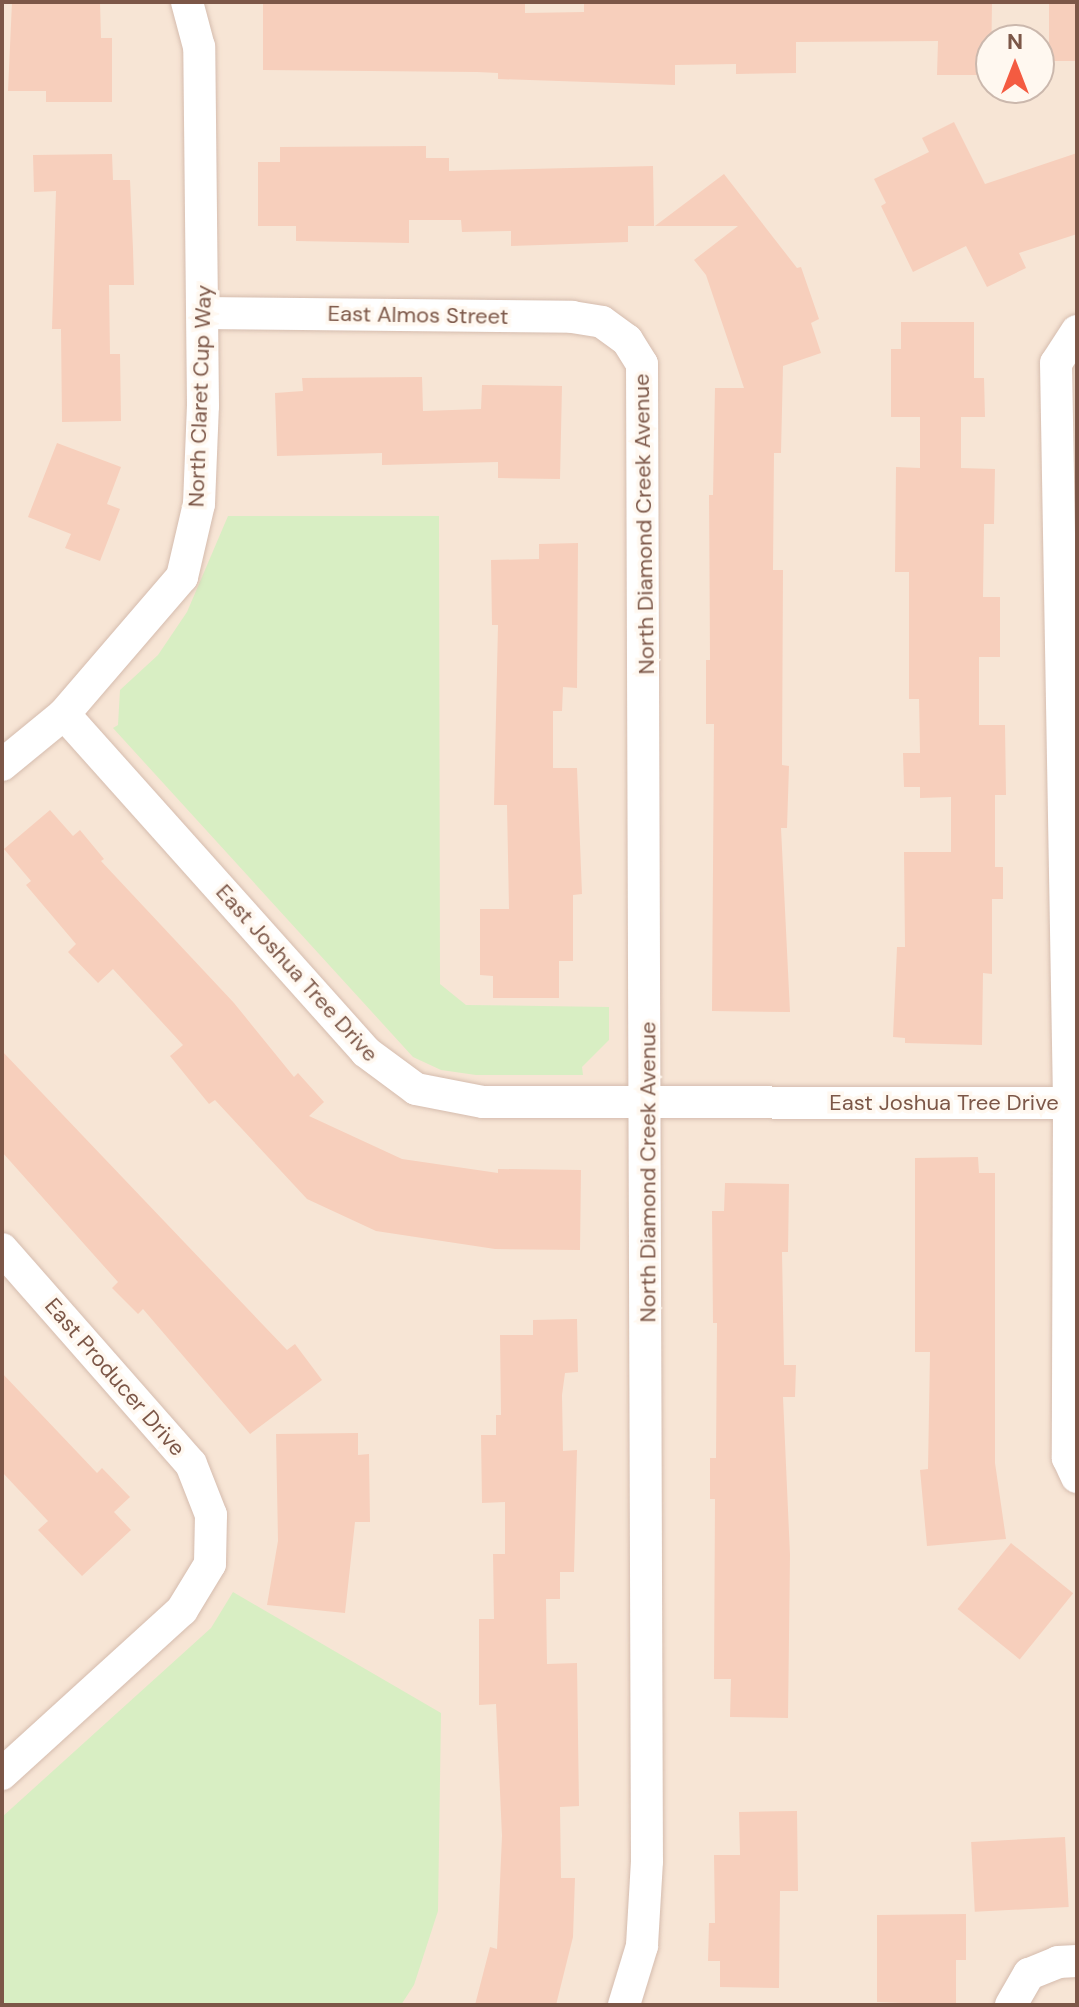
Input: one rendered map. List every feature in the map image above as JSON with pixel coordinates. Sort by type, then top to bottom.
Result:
[{"type":"street","name":"North Claret Cup Way","points":[[2,765],[64,714],[182,577],[199,504],[203,313],[199,47],[187,2]]},
{"type":"street","name":"East Almos Street","points":[[203,313],[572,317],[602,322],[627,340]]},
{"type":"street","points":[[1077,331],[1056,363],[1073,1103],[1068,1458],[1077,1477]]},
{"type":"street","name":"North Diamond Creek Avenue","points":[[624,2005],[642,1946],[647,1861],[645,389],[642,364],[627,340]]},
{"type":"street","name":"East Joshua Tree Drive","points":[[64,714],[390,1073],[416,1089],[461,1100],[1073,1103]]},
{"type":"street","name":"East Producer Drive","points":[[2,1249],[191,1464],[211,1515],[210,1564],[182,1610],[2,1774]]},
{"type":"street","points":[[1011,2005],[1029,1974],[1058,1962],[1077,1961]]},
{"type":"shaded area","points":[[2,2],[1077,2],[1077,2005],[2,2005]]},
{"type":"green space","points":[[228,516],[439,516],[440,984],[466,1005],[609,1007],[609,1040],[582,1067],[583,1075],[476,1075],[441,1070],[413,1057],[113,728],[118,725],[120,690],[158,655],[187,612]]},
{"type":"green space","points":[[233,1592],[441,1713],[438,1911],[414,1985],[401,2005],[2,2005],[2,1817],[211,1628]]},
{"type":"building","points":[[12,2],[100,2],[101,38],[112,38],[112,102],[46,102],[46,91],[8,91]]},
{"type":"building","points":[[263,2],[525,2],[525,13],[584,12],[584,2],[992,2],[992,24],[975,24],[975,75],[937,75],[938,41],[796,42],[796,73],[736,74],[736,64],[675,65],[675,85],[498,79],[498,73],[477,72],[263,70]]},
{"type":"building","points":[[1049,2],[1077,2],[1077,61],[1055,61],[1055,24],[1049,24]]},
{"type":"building","points":[[954,122],[985,184],[1077,153],[1077,234],[1019,253],[1026,268],[987,287],[966,246],[913,272],[881,206],[886,203],[874,179],[929,152],[922,138]]},
{"type":"building","points":[[426,146],[426,158],[449,158],[449,171],[653,166],[654,226],[628,226],[628,242],[511,246],[511,231],[462,232],[461,220],[409,220],[409,243],[296,241],[296,226],[258,226],[258,162],[280,162],[280,147]]},
{"type":"building","points":[[112,154],[113,180],[130,180],[133,249],[134,285],[109,285],[110,354],[120,354],[121,421],[62,422],[61,329],[52,329],[56,191],[34,192],[33,155]]},
{"type":"building","points":[[724,174],[797,268],[801,267],[819,319],[811,323],[821,353],[783,366],[781,453],[774,453],[773,570],[783,570],[782,765],[789,766],[787,828],[781,828],[790,1012],[712,1011],[714,724],[706,724],[706,660],[710,660],[709,495],[713,495],[715,388],[744,388],[706,275],[694,260],[738,226],[655,226]]},
{"type":"building","points":[[901,322],[974,322],[974,378],[984,378],[985,417],[961,417],[961,468],[995,469],[994,524],[984,524],[983,597],[1000,597],[1000,657],[979,657],[979,725],[1005,725],[1006,795],[995,795],[995,867],[1003,867],[1003,899],[992,899],[992,974],[983,973],[982,1045],[905,1043],[905,1038],[893,1037],[897,947],[905,947],[904,852],[951,852],[951,797],[920,798],[920,787],[904,787],[903,753],[920,753],[919,699],[909,699],[909,572],[895,572],[896,467],[920,468],[920,417],[891,417],[891,349],[901,349]]},
{"type":"building","points":[[422,377],[423,411],[481,409],[482,385],[562,386],[560,479],[498,478],[498,462],[382,465],[382,453],[277,456],[275,393],[303,391],[302,378]]},
{"type":"building","points":[[57,443],[121,467],[107,504],[120,509],[100,561],[65,548],[71,534],[28,517]]},
{"type":"building","points":[[578,543],[577,688],[563,687],[562,711],[553,711],[553,768],[577,768],[582,894],[573,895],[573,961],[559,961],[559,998],[493,998],[493,976],[480,975],[480,909],[509,909],[507,805],[494,805],[498,625],[492,625],[491,560],[539,559],[539,544]]},
{"type":"building","points":[[50,810],[73,836],[80,830],[104,859],[101,861],[234,1003],[294,1077],[298,1073],[324,1102],[309,1116],[402,1159],[498,1173],[498,1169],[581,1170],[580,1250],[495,1249],[376,1231],[307,1199],[215,1100],[209,1104],[170,1056],[183,1045],[113,969],[98,983],[68,952],[76,944],[26,885],[31,881],[4,849]]},
{"type":"building","points":[[2,1051],[287,1350],[295,1344],[322,1380],[250,1434],[143,1309],[138,1314],[112,1288],[118,1282],[2,1152]]},
{"type":"building","points":[[978,1157],[979,1173],[995,1173],[995,1463],[1006,1539],[927,1546],[920,1470],[928,1469],[930,1352],[915,1352],[915,1158]]},
{"type":"building","points":[[725,1183],[789,1184],[788,1252],[782,1252],[784,1365],[796,1365],[795,1397],[783,1397],[790,1555],[788,1718],[730,1717],[731,1679],[714,1679],[715,1499],[710,1499],[710,1458],[716,1458],[717,1323],[713,1323],[712,1211],[724,1211]]},
{"type":"building","points":[[577,1319],[578,1372],[565,1373],[562,1395],[563,1451],[577,1450],[574,1572],[560,1572],[560,1599],[546,1599],[547,1664],[577,1663],[579,1806],[560,1807],[561,1878],[575,1878],[573,1937],[556,2005],[475,2005],[490,1947],[497,1949],[502,1836],[496,1704],[479,1705],[479,1619],[494,1619],[493,1554],[505,1554],[505,1502],[482,1503],[481,1435],[496,1435],[496,1415],[501,1415],[500,1335],[533,1335],[533,1320]]},
{"type":"building","points":[[2,1373],[97,1473],[102,1468],[130,1497],[114,1512],[131,1530],[82,1576],[38,1530],[48,1521],[2,1472]]},
{"type":"building","points":[[358,1433],[358,1455],[369,1454],[370,1522],[355,1522],[345,1613],[267,1605],[278,1541],[276,1434]]},
{"type":"building","points":[[1011,1543],[1073,1593],[1020,1659],[958,1609]]},
{"type":"building","points":[[797,1811],[798,1891],[780,1891],[779,1988],[720,1987],[720,1961],[708,1961],[709,1923],[715,1923],[714,1855],[740,1855],[739,1812]]},
{"type":"building","points":[[1065,1837],[1069,1907],[975,1912],[971,1842]]},
{"type":"building","points":[[966,1914],[966,1960],[956,1960],[956,2005],[877,2002],[877,1915]]}]
